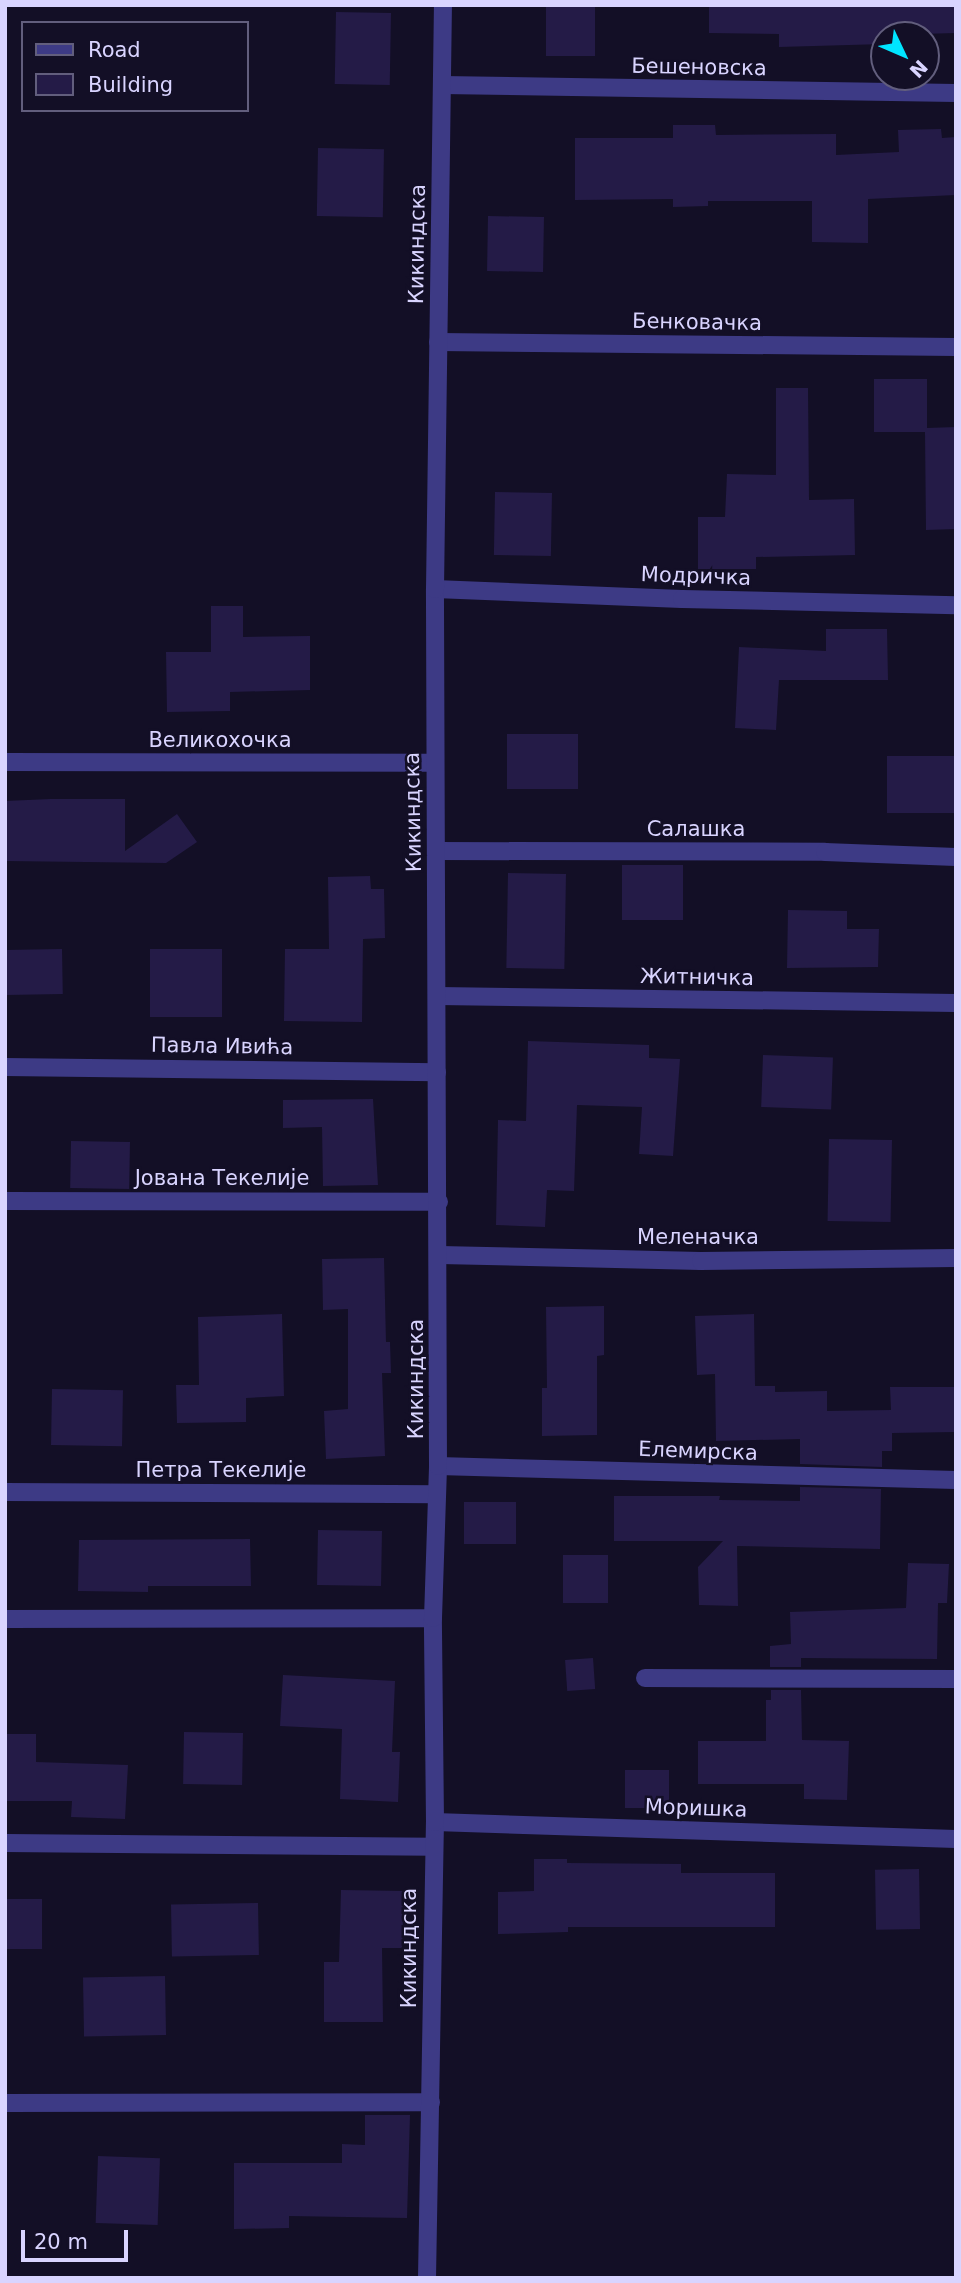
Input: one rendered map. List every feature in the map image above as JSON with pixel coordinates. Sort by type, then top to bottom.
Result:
[{"type":"street","name":"Кикиндска","points":[[427,2278],[432,1847],[435,1822],[433,1618],[438,1493],[440,1255],[435,589],[443,5]]},
{"type":"street","name":"Бешеновска","points":[[442,85],[956,93]]},
{"type":"street","name":"Бенковачка","points":[[438,342],[956,347]]},
{"type":"street","name":"Модричка","points":[[435,589],[682,599],[956,605]]},
{"type":"street","name":"Великохочка","points":[[5,762],[435,763]]},
{"type":"street","name":"Салашка","points":[[437,851],[825,852],[956,857]]},
{"type":"street","name":"Житничка","points":[[438,996],[956,1003]]},
{"type":"street","name":"Павла Ивића","points":[[5,1067],[437,1072]]},
{"type":"street","name":"Јована Текелије","points":[[5,1200],[439,1202]]},
{"type":"street","name":"Меленачка","points":[[440,1255],[701,1261],[956,1258]]},
{"type":"street","name":"Елемирска","points":[[438,1466],[956,1480]]},
{"type":"street","name":"Петра Текелије","points":[[5,1492],[438,1493]]},
{"type":"street","points":[[5,1619],[433,1618]]},
{"type":"street","points":[[645,1678],[956,1679]]},
{"type":"street","name":"Моришка","points":[[435,1822],[956,1839]]},
{"type":"street","points":[[5,1843],[432,1847]]},
{"type":"street","points":[[5,2104],[431,2102]]},
{"type":"building","points":[[546,5],[595,5],[595,56],[546,56]]},
{"type":"building","points":[[709,5],[956,5],[956,33],[940,33],[940,21],[870,21],[870,44],[779,47],[779,34],[709,33]]},
{"type":"building","points":[[336,12],[391,13],[390,85],[335,84]]},
{"type":"building","points":[[673,125],[715,125],[716,135],[836,134],[836,155],[899,152],[898,130],[941,129],[942,138],[956,137],[956,195],[868,199],[868,243],[812,242],[812,201],[708,201],[708,206],[673,207],[673,199],[575,200],[575,138],[673,138]]},
{"type":"building","points":[[318,148],[384,149],[383,217],[317,216]]},
{"type":"building","points":[[488,216],[544,217],[543,272],[487,271]]},
{"type":"building","points":[[874,379],[927,379],[927,428],[956,427],[956,529],[926,530],[925,432],[874,432]]},
{"type":"building","points":[[776,388],[808,388],[809,500],[854,499],[855,555],[756,557],[756,569],[698,569],[698,517],[725,517],[727,474],[776,475]]},
{"type":"building","points":[[495,492],[552,493],[551,556],[494,555]]},
{"type":"building","points":[[211,606],[243,606],[243,637],[310,636],[310,690],[230,692],[230,711],[167,712],[166,652],[211,652]]},
{"type":"building","points":[[826,629],[887,629],[888,680],[779,680],[776,730],[735,728],[739,647],[826,651]]},
{"type":"building","points":[[507,734],[578,734],[578,789],[507,789]]},
{"type":"building","points":[[887,756],[956,756],[956,813],[887,813]]},
{"type":"building","points":[[125,799],[125,851],[177,814],[197,842],[166,863],[5,861],[5,801]]},
{"type":"building","points":[[622,865],[683,865],[683,920],[622,920]]},
{"type":"building","points":[[508,873],[566,874],[564,969],[506,968]]},
{"type":"building","points":[[370,876],[371,889],[384,889],[385,938],[363,939],[362,1022],[284,1021],[285,949],[329,949],[328,877]]},
{"type":"building","points":[[788,910],[847,911],[847,929],[879,929],[878,967],[787,968]]},
{"type":"building","points":[[62,949],[63,994],[6,995],[5,950]]},
{"type":"building","points":[[150,949],[222,949],[222,1017],[150,1017]]},
{"type":"building","points":[[528,1041],[649,1045],[649,1058],[680,1059],[673,1156],[639,1154],[642,1107],[577,1105],[574,1191],[547,1190],[545,1227],[496,1225],[498,1120],[526,1121]]},
{"type":"building","points":[[763,1055],[833,1057],[831,1109],[761,1107]]},
{"type":"building","points":[[373,1099],[378,1185],[323,1186],[322,1127],[283,1128],[283,1100]]},
{"type":"building","points":[[829,1139],[892,1140],[891,1222],[828,1221]]},
{"type":"building","points":[[71,1141],[130,1142],[129,1189],[70,1188]]},
{"type":"building","points":[[384,1258],[386,1342],[390,1342],[391,1373],[382,1373],[385,1456],[326,1459],[324,1411],[348,1409],[348,1309],[323,1310],[322,1259]]},
{"type":"building","points":[[604,1306],[604,1355],[597,1356],[597,1435],[542,1436],[542,1388],[547,1388],[546,1307]]},
{"type":"building","points":[[282,1314],[284,1396],[246,1398],[246,1422],[177,1423],[176,1385],[199,1385],[198,1317]]},
{"type":"building","points":[[754,1314],[755,1386],[775,1386],[775,1392],[827,1391],[827,1411],[891,1410],[890,1387],[956,1387],[956,1432],[892,1433],[892,1451],[882,1451],[882,1467],[800,1464],[800,1439],[716,1441],[715,1374],[697,1375],[695,1316]]},
{"type":"building","points":[[52,1389],[123,1390],[122,1446],[51,1445]]},
{"type":"building","points":[[800,1487],[881,1489],[880,1549],[737,1546],[738,1606],[699,1605],[698,1567],[723,1541],[614,1541],[614,1496],[720,1496],[719,1500],[800,1501]]},
{"type":"building","points":[[464,1502],[516,1502],[516,1544],[464,1544]]},
{"type":"building","points":[[318,1530],[382,1531],[381,1586],[317,1585]]},
{"type":"building","points":[[250,1539],[251,1586],[148,1586],[148,1592],[78,1591],[79,1540]]},
{"type":"building","points":[[563,1555],[608,1555],[608,1603],[563,1603]]},
{"type":"building","points":[[908,1563],[949,1564],[947,1603],[938,1603],[937,1659],[801,1658],[801,1667],[770,1667],[770,1646],[791,1644],[790,1612],[906,1608]]},
{"type":"building","points":[[593,1658],[595,1689],[567,1691],[565,1660]]},
{"type":"building","points":[[283,1675],[395,1681],[392,1752],[400,1752],[398,1802],[340,1799],[342,1729],[280,1726]]},
{"type":"building","points":[[771,1690],[801,1690],[802,1740],[849,1741],[847,1800],[804,1799],[804,1784],[698,1784],[698,1741],[766,1741],[766,1700],[771,1700]]},
{"type":"building","points":[[184,1732],[243,1733],[242,1785],[183,1784]]},
{"type":"building","points":[[5,1734],[36,1734],[36,1762],[128,1765],[125,1819],[71,1817],[72,1801],[5,1801]]},
{"type":"building","points":[[625,1770],[669,1770],[669,1808],[625,1808]]},
{"type":"building","points":[[534,1859],[567,1859],[567,1863],[681,1864],[681,1873],[775,1873],[775,1927],[568,1927],[568,1932],[498,1934],[498,1892],[534,1891]]},
{"type":"building","points":[[919,1869],[920,1929],[876,1930],[875,1870]]},
{"type":"building","points":[[341,1890],[404,1891],[402,1948],[382,1948],[383,2022],[324,2022],[324,1962],[339,1962]]},
{"type":"building","points":[[5,1899],[42,1899],[42,1949],[5,1949]]},
{"type":"building","points":[[258,1903],[259,1955],[172,1957],[171,1905]]},
{"type":"building","points":[[165,1976],[166,2035],[84,2036],[83,1977]]},
{"type":"building","points":[[365,2115],[410,2115],[407,2218],[289,2216],[289,2228],[234,2229],[234,2163],[342,2163],[342,2144],[365,2145]]},
{"type":"building","points":[[98,2156],[160,2158],[158,2225],[96,2223]]}]
